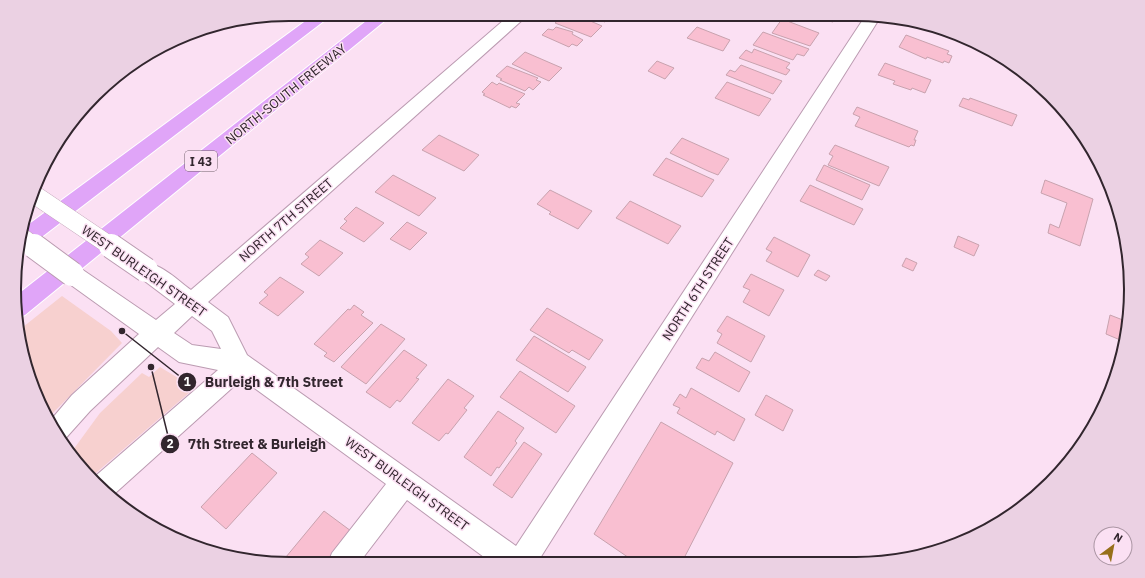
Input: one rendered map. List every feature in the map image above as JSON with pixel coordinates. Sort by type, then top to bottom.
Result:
[{"type":"highway","points":[[26,239],[316,21]]},
{"type":"highway","name":"NORTH-SOUTH FREEWAY","points":[[22,304],[376,21]]},
{"type":"highway","points":[[28,230],[76,201]]},
{"type":"street","name":"NORTH 7TH STREET","points":[[60,428],[81,403],[156,334],[513,21]]},
{"type":"street","name":"NORTH 6TH STREET","points":[[525,557],[870,22]]},
{"type":"street","name":"WEST BURLEIGH STREET","points":[[37,197],[146,270],[192,302],[220,324],[240,364]]},
{"type":"street","name":"WEST BURLEIGH STREET","points":[[26,240],[156,334],[187,354],[240,364],[508,557]]},
{"type":"street","points":[[105,484],[240,364]]},
{"type":"street","points":[[347,557],[404,482]]},
{"type":"shaded area","points":[[62,296],[111,331],[122,343],[52,414],[41,392],[35,375],[23,327]]},
{"type":"shaded area","points":[[160,367],[183,381],[190,392],[95,474],[74,449],[100,413],[142,373],[149,377]]},
{"type":"building","points":[[557,21],[590,21],[602,26],[591,37],[555,23]]},
{"type":"building","points":[[781,21],[787,21],[819,33],[810,46],[772,33]]},
{"type":"building","points":[[556,27],[573,32],[572,34],[583,40],[577,46],[572,44],[569,47],[542,35],[548,29],[553,30]]},
{"type":"building","points":[[697,27],[730,40],[723,51],[687,38]]},
{"type":"building","points":[[763,32],[809,49],[804,56],[797,54],[793,60],[753,45]]},
{"type":"building","points":[[906,35],[949,51],[947,54],[952,56],[949,63],[944,61],[943,63],[927,57],[926,59],[899,47]]},
{"type":"building","points":[[754,49],[790,63],[786,68],[790,70],[786,75],[739,58],[746,50],[752,53]]},
{"type":"building","points":[[525,52],[562,68],[549,81],[512,64]]},
{"type":"building","points":[[657,61],[674,68],[665,79],[648,71]]},
{"type":"building","points":[[885,63],[931,80],[925,93],[912,88],[911,90],[893,84],[895,81],[878,75]]},
{"type":"building","points":[[741,65],[782,81],[773,94],[726,75],[730,70],[735,72]]},
{"type":"building","points":[[507,66],[538,78],[536,80],[541,82],[533,90],[529,87],[525,91],[500,80],[502,79],[496,76]]},
{"type":"building","points":[[492,82],[497,85],[499,83],[525,94],[516,103],[520,104],[516,108],[511,106],[510,108],[483,95],[485,94],[482,92]]},
{"type":"building","points":[[727,82],[771,99],[759,116],[715,98]]},
{"type":"building","points":[[963,98],[969,100],[970,98],[1017,115],[1012,126],[959,106]]},
{"type":"building","points":[[857,107],[918,131],[914,140],[916,140],[914,146],[911,145],[909,147],[855,126],[860,117],[853,114]]},
{"type":"building","points":[[439,135],[479,155],[464,171],[422,150]]},
{"type":"building","points":[[682,138],[729,159],[718,175],[670,153]]},
{"type":"building","points":[[835,145],[889,167],[879,186],[828,165],[833,156],[829,154]]},
{"type":"building","points":[[666,158],[714,180],[702,197],[653,175]]},
{"type":"building","points":[[824,165],[870,185],[862,200],[816,180]]},
{"type":"building","points":[[393,175],[436,198],[419,216],[375,192]]},
{"type":"building","points":[[1045,180],[1093,199],[1080,246],[1048,233],[1050,224],[1059,228],[1067,203],[1041,193]]},
{"type":"building","points":[[810,185],[863,209],[854,225],[800,201]]},
{"type":"building","points":[[550,190],[592,211],[578,229],[549,214],[551,212],[537,204]]},
{"type":"building","points":[[630,201],[681,226],[668,244],[616,218]]},
{"type":"building","points":[[356,207],[384,223],[364,242],[340,228],[347,221],[344,219]]},
{"type":"building","points":[[407,222],[427,233],[410,250],[390,239]]},
{"type":"building","points":[[958,236],[979,245],[974,256],[954,247]]},
{"type":"building","points":[[774,237],[810,255],[798,277],[766,261],[772,252],[766,249]]},
{"type":"building","points":[[320,240],[343,253],[319,276],[301,264],[309,257],[305,254]]},
{"type":"building","points":[[906,258],[917,263],[913,271],[902,266]]},
{"type":"building","points":[[818,270],[830,276],[826,281],[814,275]]},
{"type":"building","points":[[751,274],[784,290],[769,316],[743,302],[750,290],[743,287]]},
{"type":"building","points":[[280,277],[304,292],[278,316],[259,303],[268,295],[264,292]]},
{"type":"building","points":[[354,305],[364,312],[361,315],[373,323],[334,362],[324,356],[327,353],[314,344],[348,309],[350,310]]},
{"type":"building","points":[[547,308],[603,340],[589,360],[572,350],[569,353],[530,330]]},
{"type":"building","points":[[1110,315],[1122,320],[1119,340],[1106,334]]},
{"type":"building","points":[[727,316],[765,336],[751,362],[717,343],[722,334],[717,331]]},
{"type":"building","points":[[381,324],[405,339],[366,384],[341,367]]},
{"type":"building","points":[[534,336],[586,367],[568,392],[516,360]]},
{"type":"building","points":[[404,350],[427,365],[416,378],[419,379],[400,402],[397,400],[390,408],[366,392]]},
{"type":"building","points":[[715,352],[750,372],[739,392],[696,368],[702,358],[709,361]]},
{"type":"building","points":[[520,371],[575,406],[556,433],[500,397]]},
{"type":"building","points":[[448,379],[474,396],[464,408],[467,410],[448,434],[446,433],[439,441],[412,423]]},
{"type":"building","points":[[691,388],[745,419],[734,441],[717,431],[715,435],[677,413],[680,408],[673,405],[680,394],[686,398]]},
{"type":"building","points":[[766,395],[793,410],[783,431],[755,415]]},
{"type":"building","points":[[498,411],[524,428],[515,441],[517,443],[499,468],[497,467],[491,476],[464,457]]},
{"type":"building","points":[[661,422],[733,463],[685,557],[628,557],[594,534]]},
{"type":"building","points":[[524,442],[542,454],[512,498],[493,485]]},
{"type":"building","points":[[252,453],[277,473],[226,529],[201,507]]},
{"type":"building","points":[[324,511],[351,531],[331,557],[286,557]]},
{"type":"place","name":"Burleigh & 7th Street","points":[[122,331]]},
{"type":"place","name":"7th Street & Burleigh","points":[[151,367]]}]
